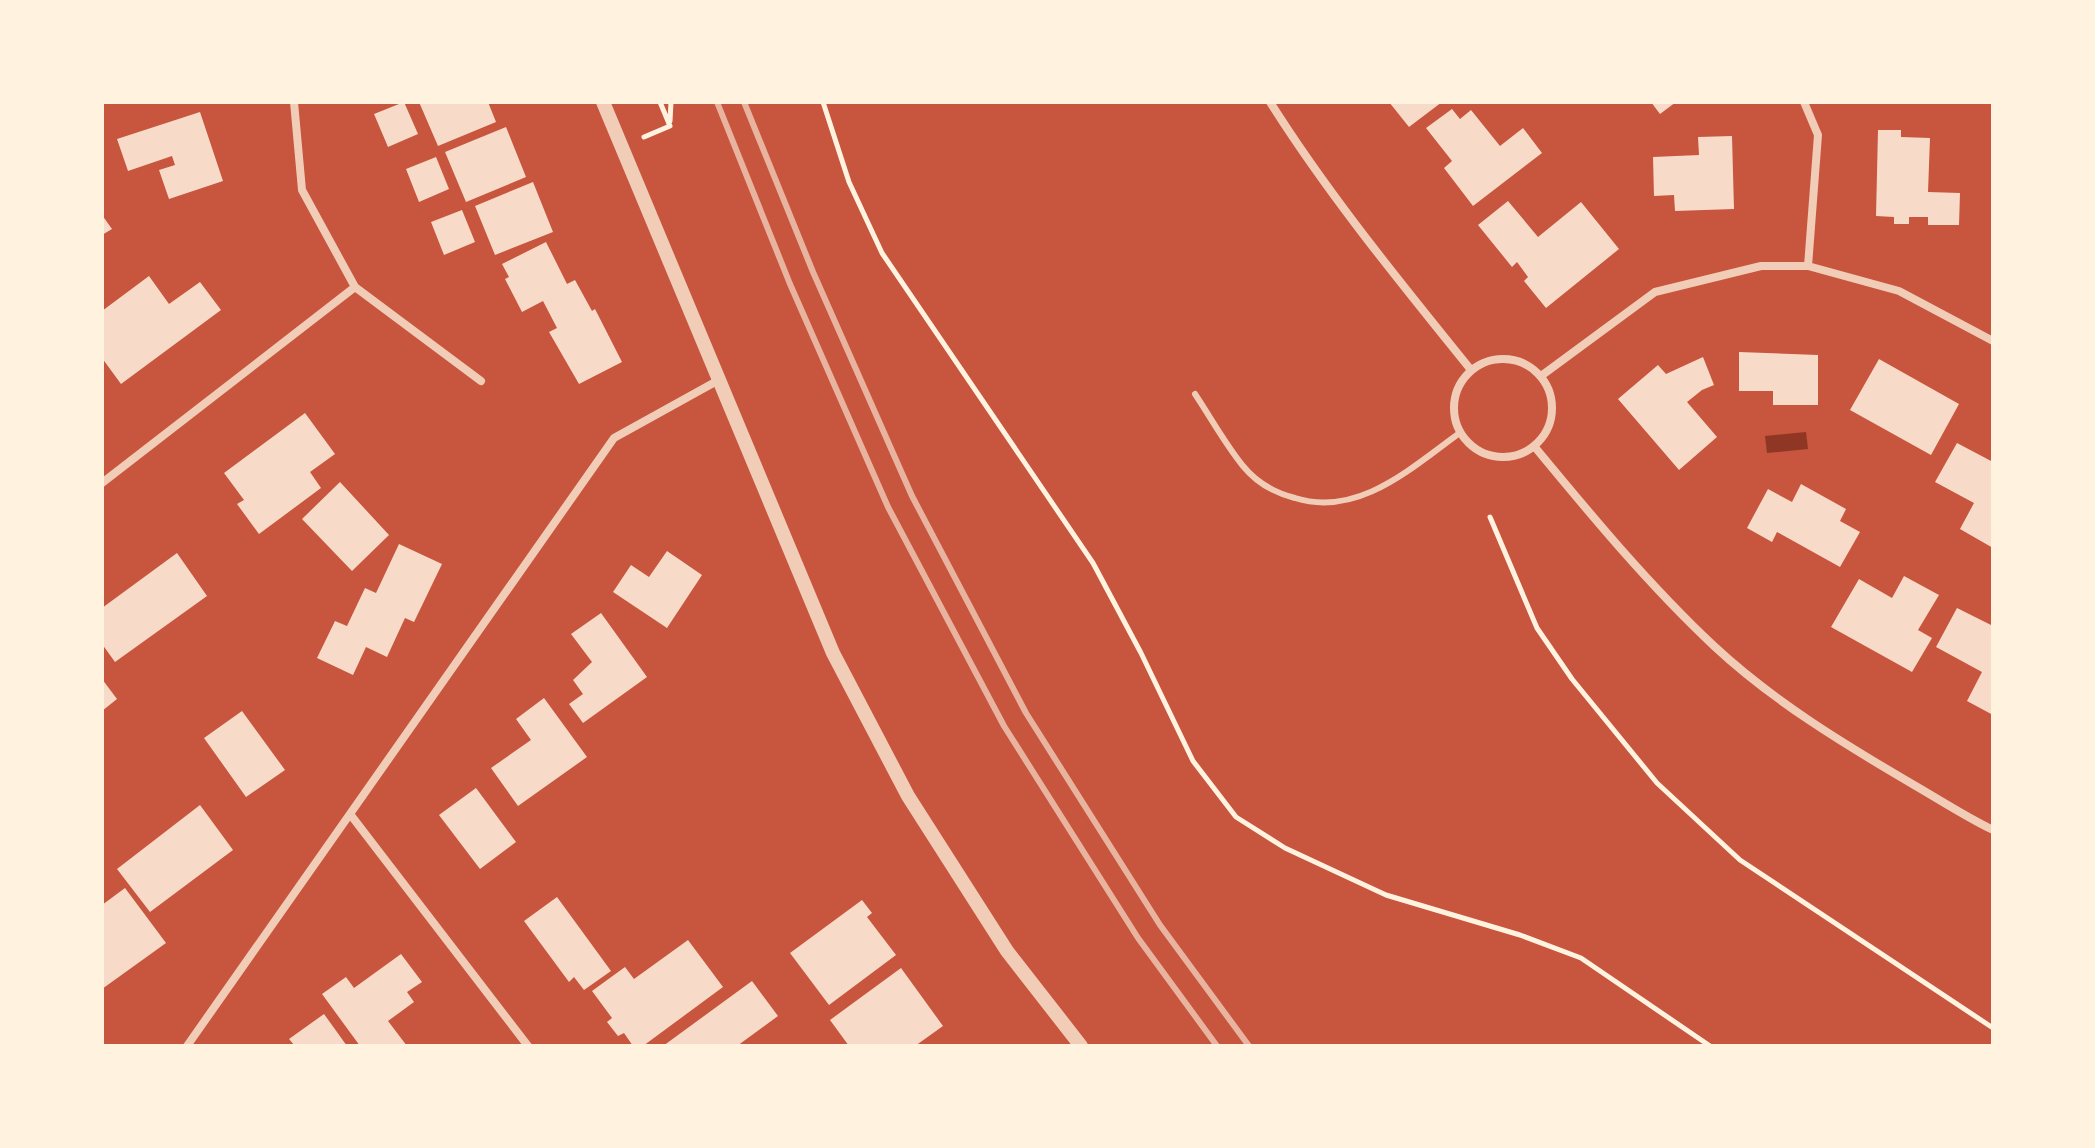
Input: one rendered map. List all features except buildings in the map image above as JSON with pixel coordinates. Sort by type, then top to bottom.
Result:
[{"type":"street","points":[[294,102],[302,190],[355,287],[481,381]]},
{"type":"street","points":[[603,102],[833,653],[908,796],[1007,951],[1081,1046]]},
{"type":"street","points":[[1270,102],[1308,162],[1353,223],[1471,370]]},
{"type":"street","points":[[1804,102],[1818,135],[1808,266]]},
{"type":"street","points":[[1541,376],[1655,292],[1761,266],[1808,266],[1899,291],[1993,341]]},
{"type":"street","points":[[102,483],[355,287]]},
{"type":"street","points":[[1500,358],[1515,359],[1541,376],[1553,404],[1551,420],[1534,446],[1508,457],[1494,456],[1469,443],[1456,420],[1456,393],[1471,370],[1500,358]]},
{"type":"street","points":[[187,1046],[614,438],[717,381]]},
{"type":"street","points":[[1534,446],[1612,540],[1668,600],[1746,673],[1808,720],[1866,757],[1993,830]]},
{"type":"street","points":[[350,814],[528,1046]]},
{"type":"lane","points":[[1195,394],[1244,468],[1282,495],[1307,502],[1332,503],[1356,498],[1384,486],[1461,432]]},
{"type":"path","points":[[660,102],[670,126],[671,102]]},
{"type":"path","points":[[823,102],[849,182],[882,253],[1093,563],[1193,761],[1236,817],[1285,848],[1386,895],[1520,935],[1581,958],[1710,1046]]},
{"type":"path","points":[[1490,517],[1537,628],[1572,679],[1657,783],[1740,860],[1993,1028]]},
{"type":"shaded area","points":[[1806,432],[1808,449],[1767,453],[1765,436]]},
{"type":"railway","points":[[717,102],[790,284],[888,507],[1004,726],[1138,938],[1217,1046]]},
{"type":"railway","points":[[744,102],[813,272],[912,496],[1026,713],[1160,925],[1249,1046]]}]
